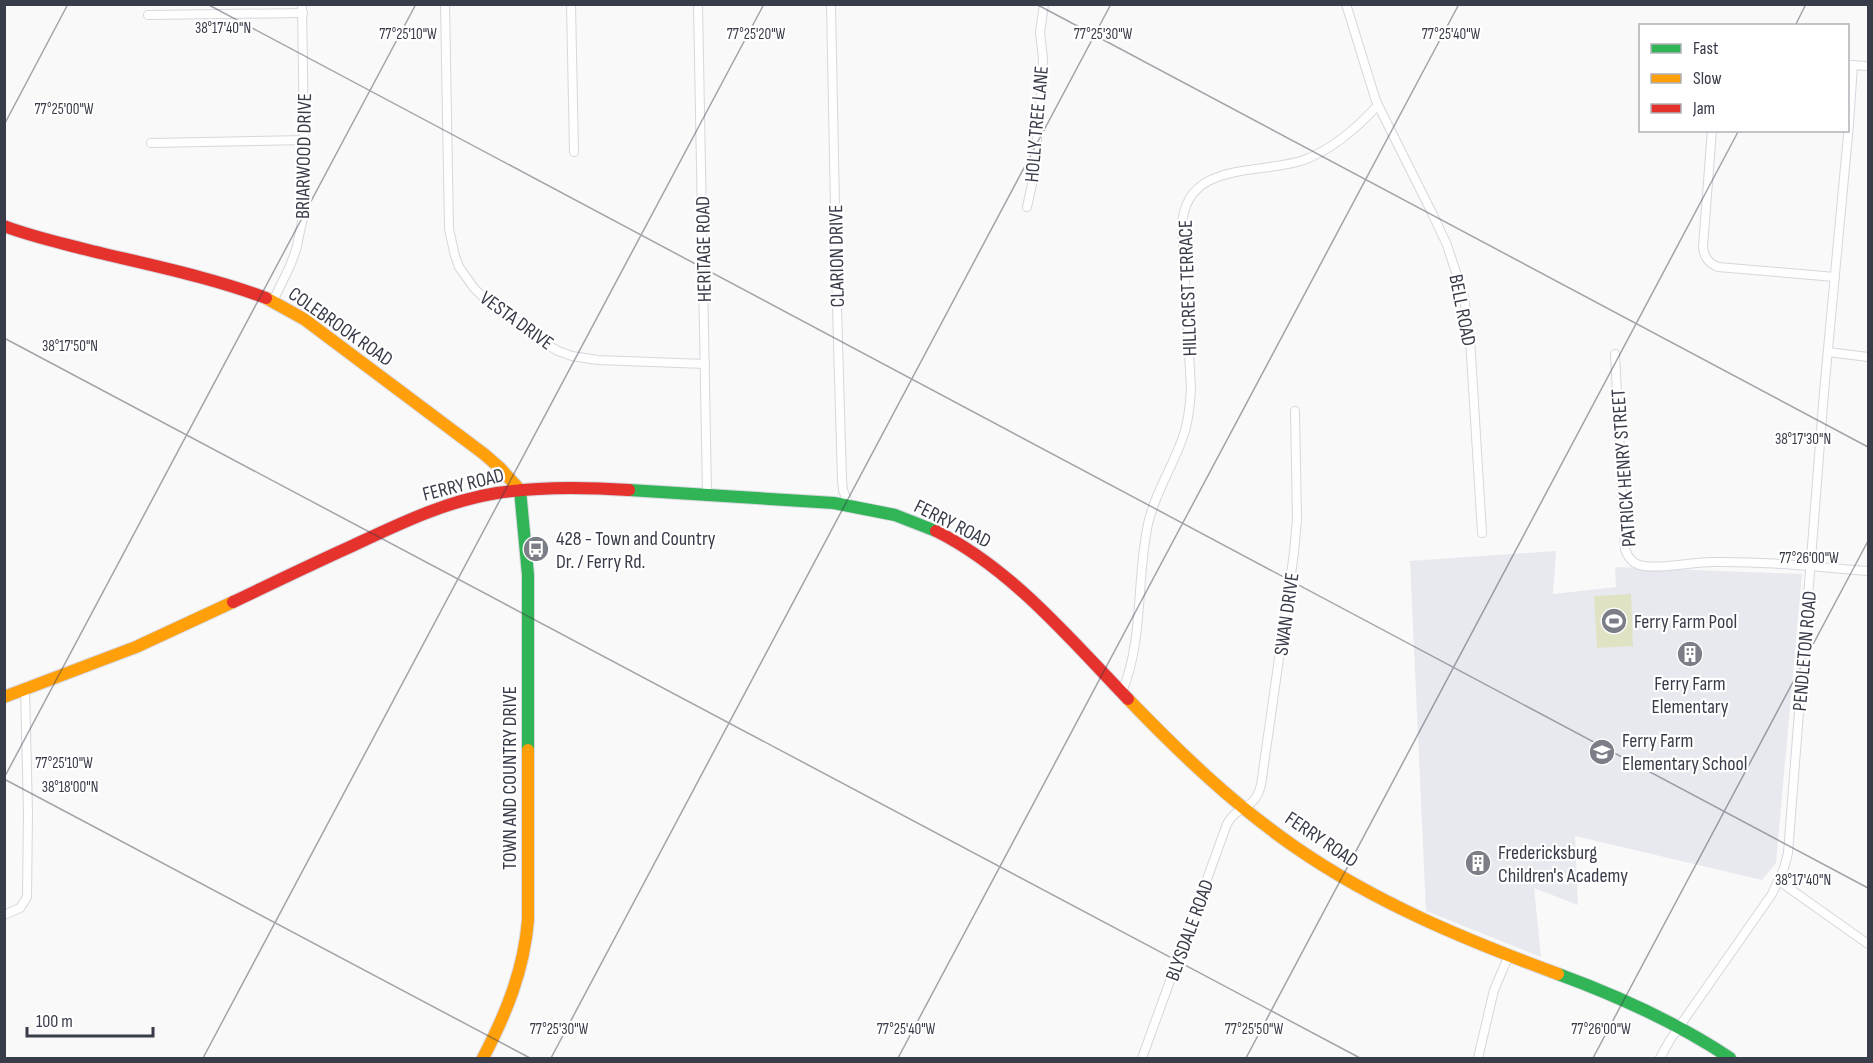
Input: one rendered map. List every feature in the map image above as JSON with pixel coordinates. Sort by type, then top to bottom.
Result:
[{"type":"main road","name":"COLEBROOK ROAD","points":[[4,226],[27,235],[161,267],[247,291],[273,301],[304,319],[484,454],[520,490]]},
{"type":"main road","name":"FERRY ROAD","points":[[4,697],[102,661],[173,631],[411,518],[463,501],[520,490],[577,487],[849,506],[874,510],[914,522],[959,543],[987,562],[1017,586],[1192,763],[1244,808],[1342,877],[1381,899],[1440,927],[1616,996],[1681,1026],[1730,1059]]},
{"type":"main road","name":"TOWN AND COUNTRY DRIVE","points":[[483,1059],[512,995],[523,957],[528,920],[528,575],[520,490]]},
{"type":"street","name":"VESTA DRIVE","points":[[445,4],[449,229],[455,256],[467,279],[483,297],[543,342],[572,356],[598,360],[705,364]]},
{"type":"street","points":[[572,4],[574,153]]},
{"type":"street","name":"HERITAGE ROAD","points":[[698,4],[706,495]]},
{"type":"street","name":"CLARION DRIVE","points":[[831,4],[842,480],[849,506]]},
{"type":"street","name":"HOLLY TREE LANE","points":[[1027,207],[1034,175],[1042,81],[1040,33],[1044,4]]},
{"type":"street","points":[[1346,4],[1378,105]]},
{"type":"street","points":[[148,15],[302,9]]},
{"type":"street","name":"BRIARWOOD DRIVE","points":[[273,301],[290,266],[301,229],[305,199],[302,9]]},
{"type":"street","points":[[1850,65],[1869,66]]},
{"type":"street","name":"BELL ROAD","points":[[1378,105],[1447,245],[1464,297],[1470,338],[1482,533]]},
{"type":"street","name":"HILLCREST TERRACE","points":[[1122,692],[1135,646],[1148,523],[1160,487],[1183,436],[1190,409],[1191,389],[1182,226],[1188,200],[1200,186],[1215,177],[1289,164],[1316,155],[1354,130],[1378,105]]},
{"type":"street","points":[[1712,132],[1703,247],[1706,259],[1718,267],[1835,277]]},
{"type":"street","name":"PENDLETON ROAD","points":[[1660,1059],[1772,894],[1788,853],[1845,132]]},
{"type":"street","points":[[151,143],[305,140]]},
{"type":"street","points":[[1828,352],[1869,357]]},
{"type":"street","name":"PATRICK HENRY STREET","points":[[1616,354],[1626,549],[1630,558],[1641,566],[1650,567],[1711,562],[1811,566]]},
{"type":"street","name":"SWAN DRIVE","points":[[1244,808],[1255,801],[1261,784],[1294,553],[1297,519],[1295,411]]},
{"type":"street","points":[[1811,566],[1869,571]]},
{"type":"street","points":[[4,915],[20,908],[27,897],[28,813],[25,689]]},
{"type":"street","name":"BLYSDALE ROAD","points":[[1142,1059],[1227,824],[1236,812],[1244,808]]},
{"type":"street","points":[[1779,881],[1869,944]]},
{"type":"street","points":[[1478,1059],[1494,990],[1509,955]]},
{"type":"shaded area","name":"Ferry Farm Elementary School","points":[[1556,551],[1553,594],[1616,587],[1615,567],[1802,574],[1776,863],[1762,880],[1575,836],[1578,905],[1534,888],[1541,957],[1426,911],[1410,561]]},
{"type":"green space","name":"Ferry Farm Pool","points":[[1631,594],[1633,646],[1597,648],[1594,596]]},
{"type":"traffic: fast","points":[[520,490],[528,575],[528,750]]},
{"type":"traffic: fast","points":[[629,490],[834,503],[895,515],[936,531]]},
{"type":"traffic: fast","points":[[1558,974],[1646,1011],[1730,1058]]},
{"type":"traffic: slow","points":[[266,298],[304,319],[484,454],[520,490]]},
{"type":"traffic: slow","points":[[4,697],[136,647],[233,602]]},
{"type":"traffic: slow","points":[[1128,699],[1229,796],[1272,831],[1326,867],[1357,886],[1422,919],[1558,974]]},
{"type":"traffic: slow","points":[[483,1058],[513,991],[526,938],[528,920],[528,750]]},
{"type":"traffic: jam","points":[[4,226],[54,241],[199,277],[266,298]]},
{"type":"traffic: jam","points":[[233,602],[441,507],[497,493],[530,489],[629,490]]},
{"type":"traffic: jam","points":[[936,531],[964,547],[1015,585],[1062,629],[1128,699]]},
{"type":"place","name":"428 - Town and Country Dr. / Ferry Rd.","points":[[536,549]]},
{"type":"place","name":"Ferry Farm Pool","points":[[1614,621]]},
{"type":"place","name":"Ferry Farm Elementary","points":[[1690,654]]},
{"type":"place","name":"Ferry Farm Elementary School","points":[[1602,752]]},
{"type":"place","name":"Fredericksburg Children's Academy","points":[[1478,863]]}]
